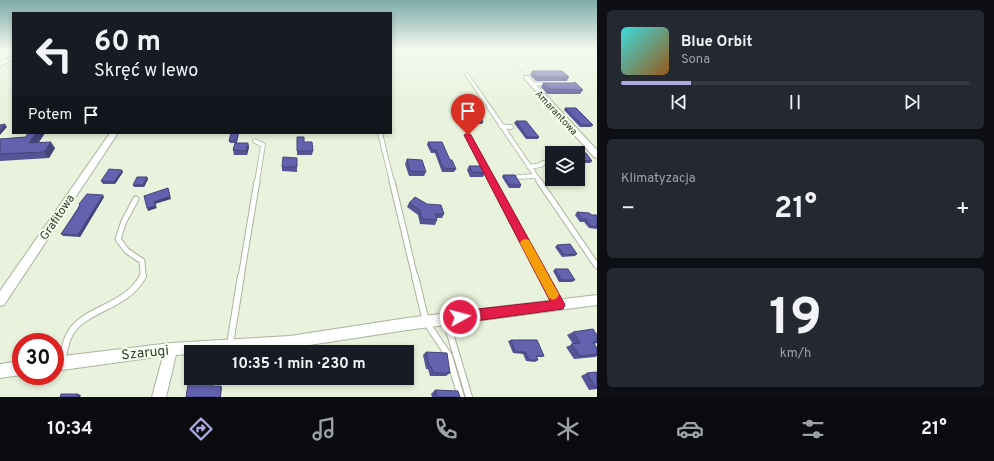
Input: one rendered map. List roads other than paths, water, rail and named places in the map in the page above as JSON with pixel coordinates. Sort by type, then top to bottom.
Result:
[{"type":"street","name":"Amarantowa","points":[[526,77],[597,155]]},
{"type":"street","name":"Grafitowa","points":[[0,302],[113,134]]},
{"type":"street","name":"Szarugi","points":[[245,345],[290,342],[562,302],[597,300]]},
{"type":"street","name":"Szarugi","points":[[64,362],[184,348]]},
{"type":"street","points":[[159,397],[171,349]]},
{"type":"street","points":[[0,371],[12,369]]},
{"type":"lane","points":[[467,75],[597,266]]},
{"type":"lane","points":[[532,84],[555,84]]},
{"type":"lane","points":[[501,126],[511,127]]},
{"type":"lane","points":[[380,134],[426,322],[450,356],[462,397]]},
{"type":"lane","points":[[468,135],[562,302]]},
{"type":"lane","points":[[230,345],[263,145],[255,141]]},
{"type":"lane","points":[[529,167],[541,165],[543,162]]},
{"type":"lane","points":[[518,177],[535,176]]},
{"type":"lane","points":[[64,346],[76,326],[132,292],[140,283],[144,272],[143,264],[138,257],[126,250],[118,239],[124,221],[136,199]]},
{"type":"lane","points":[[445,319],[469,397]]}]
